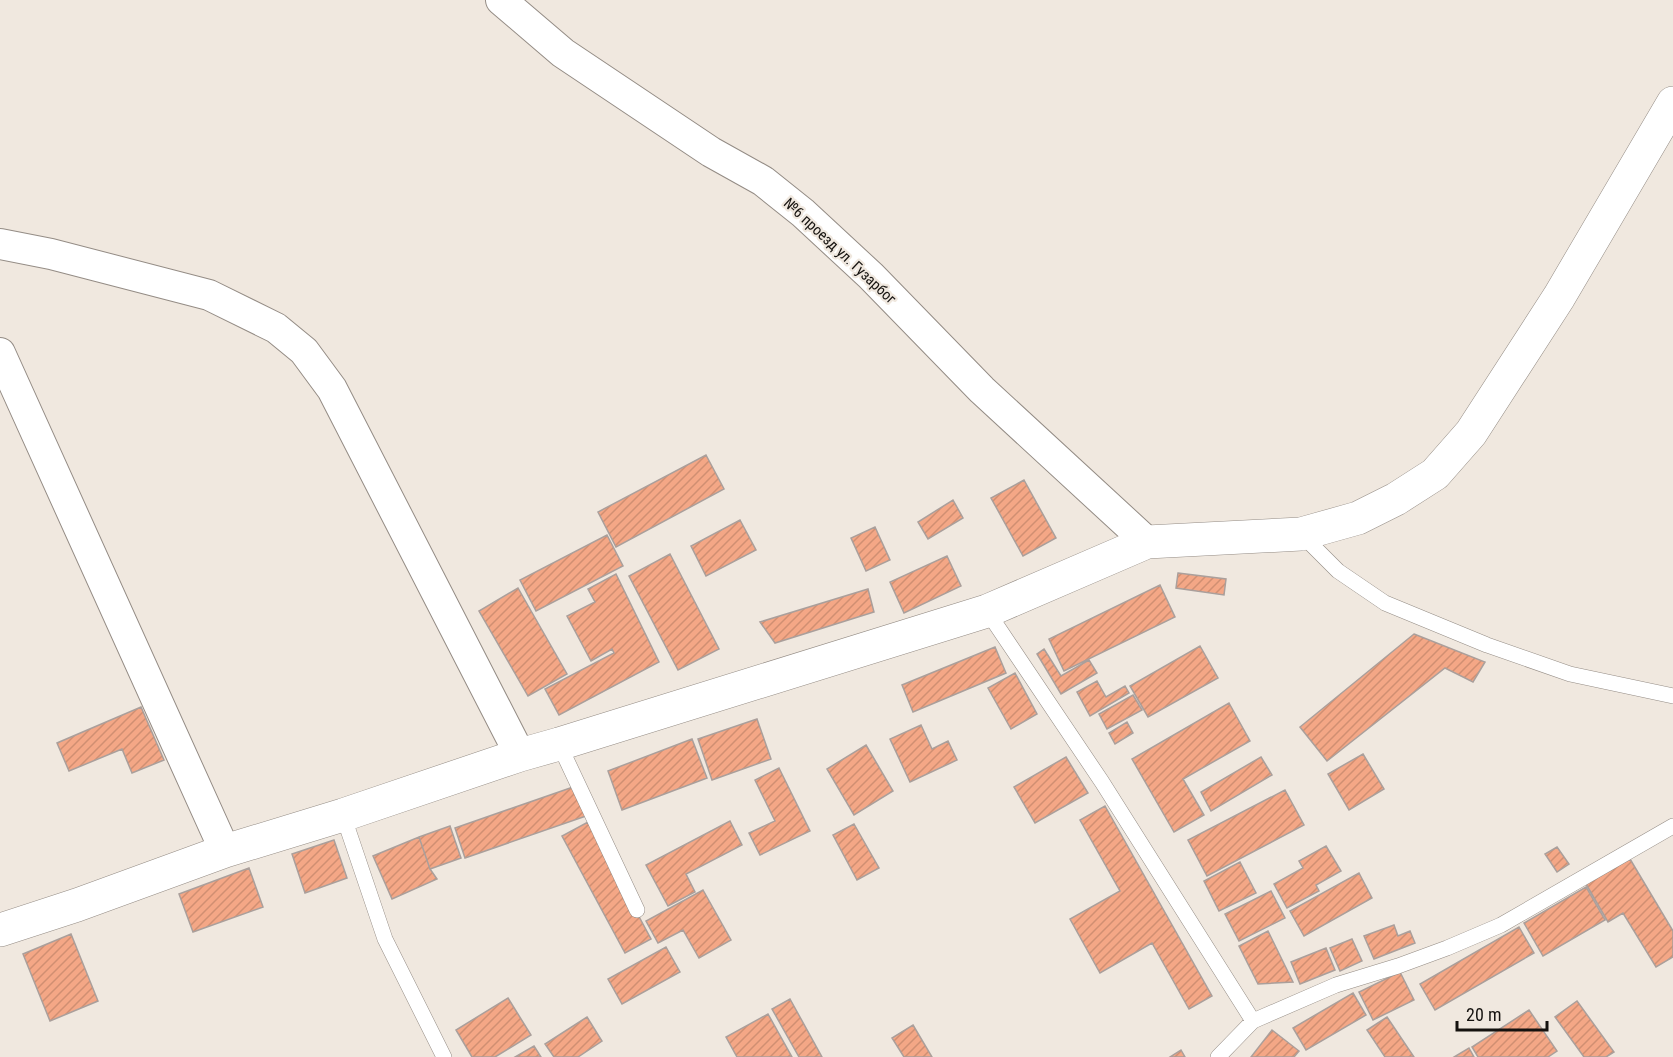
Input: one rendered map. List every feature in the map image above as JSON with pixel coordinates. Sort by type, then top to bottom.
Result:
[{"type":"main road","points":[[0,930],[77,905],[225,851],[343,815],[520,755],[987,611],[1147,542],[1301,534],[1358,518],[1396,499],[1435,474],[1471,433],[1559,297],[1673,103]]},
{"type":"street","name":"№6 проезд ул. Гузарбог","points":[[501,0],[563,53],[711,152],[763,181],[803,213],[871,276],[982,390],[1147,542]]},
{"type":"street","points":[[0,244],[51,254],[209,295],[276,328],[304,351],[332,389],[520,755]]},
{"type":"street","points":[[0,353],[225,851]]},
{"type":"lane","points":[[1301,534],[1338,571],[1384,603],[1487,645],[1570,674],[1673,696]]},
{"type":"lane","points":[[987,611],[1102,782],[1253,1021]]},
{"type":"lane","points":[[559,744],[638,910]]},
{"type":"lane","points":[[343,815],[385,939],[444,1057]]},
{"type":"lane","points":[[1218,1057],[1253,1021],[1336,985],[1398,966],[1501,925],[1673,826]]},
{"type":"building","points":[[706,455],[724,489],[616,547],[598,512]]},
{"type":"building","points":[[1024,480],[1056,538],[1023,556],[991,498]]},
{"type":"building","points":[[953,500],[963,518],[928,539],[918,522]]},
{"type":"building","points":[[740,520],[756,550],[706,576],[691,546]]},
{"type":"building","points":[[875,527],[890,560],[866,571],[851,538]]},
{"type":"building","points":[[607,535],[623,566],[536,611],[520,580]]},
{"type":"building","points":[[670,554],[719,649],[678,670],[629,576]]},
{"type":"building","points":[[947,556],[961,586],[904,613],[890,582]]},
{"type":"building","points":[[1178,573],[1226,579],[1224,595],[1176,588]]},
{"type":"building","points":[[616,574],[659,662],[559,715],[545,689],[614,653],[612,649],[591,661],[567,616],[595,602],[588,589]]},
{"type":"building","points":[[1160,585],[1175,617],[1064,671],[1049,639]]},
{"type":"building","points":[[518,588],[567,674],[528,696],[479,611]]},
{"type":"building","points":[[868,589],[874,612],[775,643],[760,622]]},
{"type":"building","points":[[1414,634],[1485,662],[1473,682],[1445,668],[1327,761],[1300,727]]},
{"type":"building","points":[[1200,646],[1218,678],[1148,717],[1130,686]]},
{"type":"building","points":[[995,647],[1006,673],[913,712],[902,685]]},
{"type":"building","points":[[1044,649],[1061,676],[1089,660],[1097,673],[1061,694],[1037,654]]},
{"type":"building","points":[[1015,673],[1037,714],[1011,729],[988,688]]},
{"type":"building","points":[[1097,681],[1106,697],[1125,686],[1129,693],[1090,716],[1077,692]]},
{"type":"building","points":[[1133,695],[1142,710],[1107,729],[1099,714]]},
{"type":"building","points":[[1229,703],[1250,741],[1183,779],[1204,815],[1174,832],[1132,759]]},
{"type":"building","points":[[141,707],[164,760],[132,773],[122,749],[69,771],[57,743]]},
{"type":"building","points":[[757,719],[771,759],[712,780],[698,739]]},
{"type":"building","points":[[1127,722],[1133,733],[1115,744],[1109,733]]},
{"type":"building","points":[[921,725],[932,749],[948,741],[957,760],[910,782],[890,739]]},
{"type":"building","points":[[692,739],[707,778],[622,810],[608,771]]},
{"type":"building","points":[[866,745],[893,791],[854,815],[827,769]]},
{"type":"building","points":[[1363,754],[1384,789],[1349,810],[1328,774]]},
{"type":"building","points":[[1066,757],[1088,793],[1035,823],[1014,787]]},
{"type":"building","points":[[1261,757],[1272,775],[1211,811],[1201,792]]},
{"type":"building","points":[[779,768],[810,831],[760,855],[749,833],[775,821],[755,780]]},
{"type":"building","points":[[576,786],[586,816],[465,858],[455,828]]},
{"type":"building","points":[[1285,790],[1304,825],[1207,876],[1188,840]]},
{"type":"building","points":[[1105,806],[1212,996],[1189,1009],[1152,943],[1100,973],[1070,919],[1120,891],[1080,820]]},
{"type":"building","points":[[730,821],[742,845],[686,874],[695,892],[668,906],[646,865]]},
{"type":"building","points":[[588,822],[651,939],[625,953],[562,836]]},
{"type":"building","points":[[854,824],[879,868],[857,880],[833,835]]},
{"type":"building","points":[[450,826],[461,858],[430,869],[419,837]]},
{"type":"building","points":[[419,837],[430,869],[437,879],[392,899],[373,856]]},
{"type":"building","points":[[334,840],[347,878],[305,893],[292,854]]},
{"type":"building","points":[[1326,846],[1341,871],[1316,885],[1319,891],[1287,908],[1274,884],[1303,868],[1299,861]]},
{"type":"building","points":[[1557,847],[1569,864],[1557,872],[1545,854]]},
{"type":"building","points":[[1630,859],[1673,931],[1673,957],[1656,967],[1623,913],[1608,922],[1586,884]]},
{"type":"building","points":[[1240,862],[1256,893],[1219,911],[1204,881]]},
{"type":"building","points":[[249,868],[263,907],[193,932],[179,894]]},
{"type":"building","points":[[1359,873],[1372,898],[1304,936],[1290,911]]},
{"type":"building","points":[[1586,887],[1605,920],[1543,956],[1524,923]]},
{"type":"building","points":[[703,890],[731,940],[699,958],[683,930],[658,943],[646,921]]},
{"type":"building","points":[[1271,891],[1285,918],[1239,941],[1225,914]]},
{"type":"building","points":[[1394,925],[1398,936],[1410,931],[1415,943],[1374,959],[1364,936]]},
{"type":"building","points":[[1519,927],[1534,953],[1435,1010],[1420,984]]},
{"type":"building","points":[[1268,931],[1293,982],[1258,984],[1239,946]]},
{"type":"building","points":[[71,934],[98,1001],[50,1021],[23,954]]},
{"type":"building","points":[[1352,939],[1362,961],[1340,971],[1330,948]]},
{"type":"building","points":[[666,947],[680,972],[622,1004],[608,979]]},
{"type":"building","points":[[1326,948],[1335,970],[1300,984],[1291,962]]},
{"type":"building","points":[[1400,972],[1414,1000],[1373,1020],[1359,992]]},
{"type":"building","points":[[1353,993],[1366,1015],[1306,1050],[1293,1028]]},
{"type":"building","points":[[508,998],[531,1035],[495,1057],[472,1057],[456,1030]]},
{"type":"building","points":[[790,999],[822,1057],[799,1057],[772,1009]]},
{"type":"building","points":[[1577,1001],[1614,1052],[1606,1057],[1584,1057],[1555,1017]]},
{"type":"building","points":[[1529,1010],[1557,1051],[1548,1057],[1478,1057],[1472,1047]]},
{"type":"building","points":[[768,1014],[792,1057],[737,1057],[726,1037]]},
{"type":"building","points":[[587,1017],[602,1041],[578,1057],[554,1057],[545,1044]]},
{"type":"building","points":[[1387,1017],[1414,1057],[1385,1057],[1367,1030]]},
{"type":"building","points":[[913,1025],[932,1057],[904,1057],[892,1038]]},
{"type":"building","points":[[1272,1030],[1299,1051],[1294,1057],[1251,1057]]},
{"type":"building","points":[[534,1046],[541,1057],[515,1057]]},
{"type":"building","points":[[1469,1048],[1474,1057],[1454,1057]]},
{"type":"building","points":[[1181,1050],[1185,1057],[1170,1057]]}]
